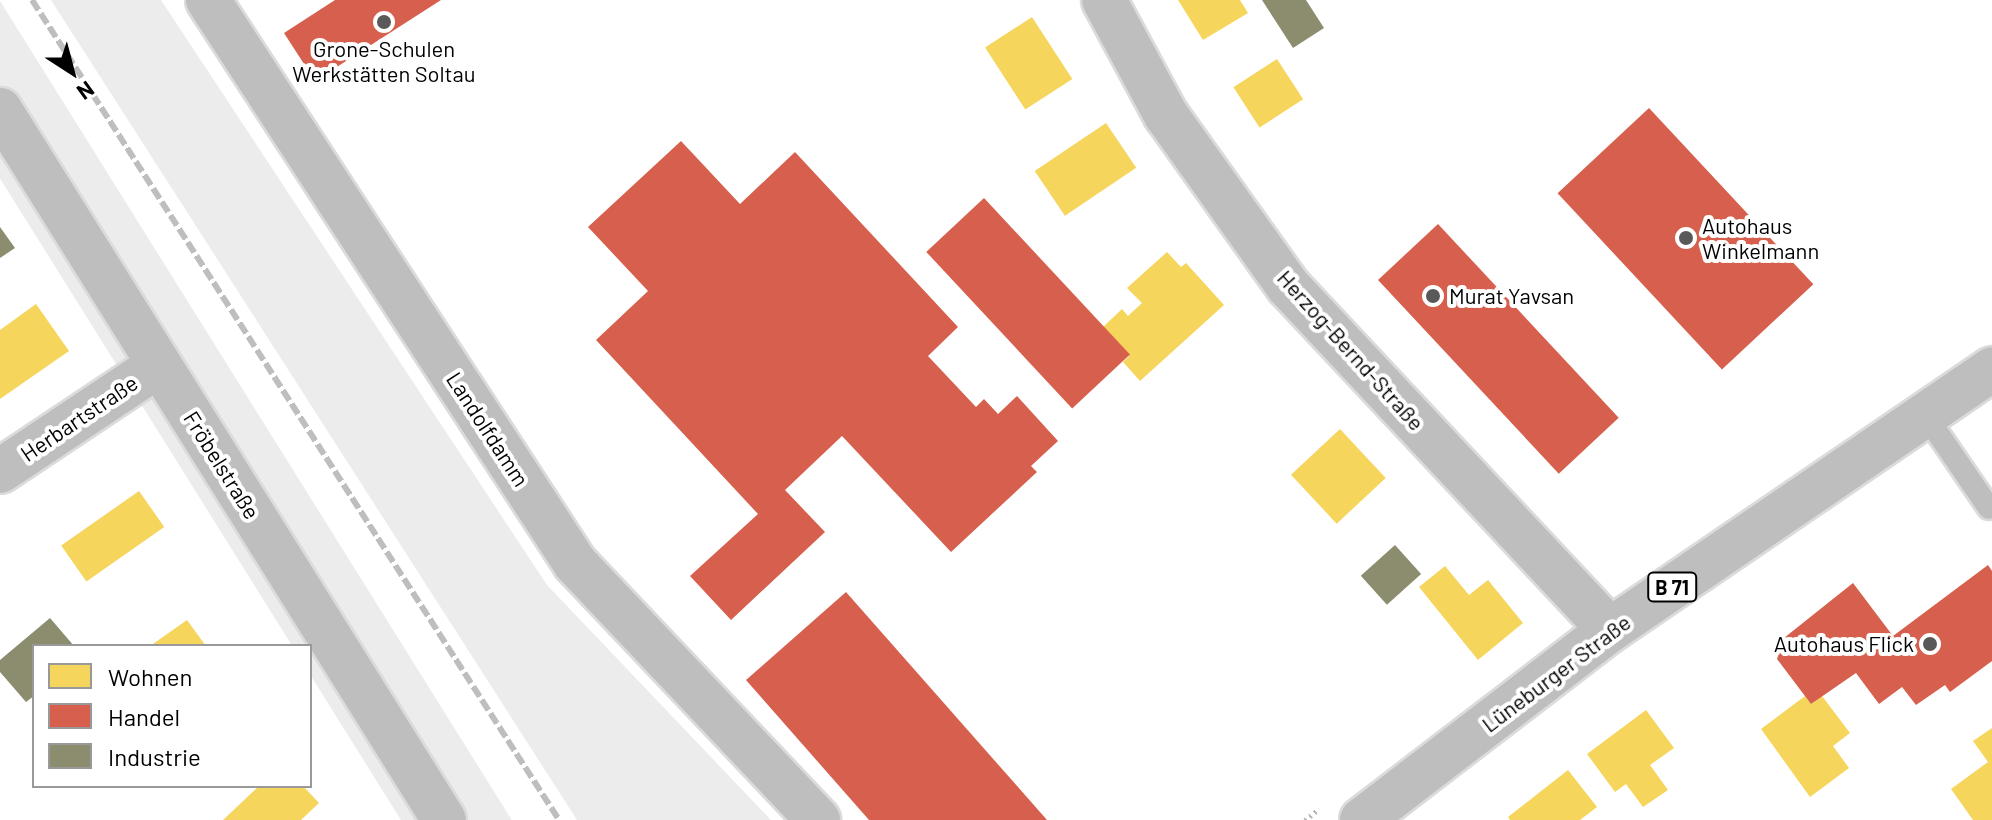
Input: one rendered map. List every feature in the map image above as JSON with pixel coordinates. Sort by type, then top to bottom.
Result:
[{"type":"street","name":"Landolfdamm","points":[[208,0],[575,563],[818,820]]},
{"type":"street","name":"Herzog-Bernd-Straße","points":[[1104,0],[1166,115],[1288,286],[1610,630]]},
{"type":"street","name":"Fröbelstraße","points":[[0,110],[444,820]]},
{"type":"street","name":"Herbartstraße","points":[[0,471],[159,365]]},
{"type":"street","name":"Lüneburger Straße","points":[[1362,820],[1610,630],[1992,369]]},
{"type":"lane","points":[[1924,413],[1989,508]]},
{"type":"shaded area","points":[[51,0],[161,0],[547,585],[771,820],[577,820]]},
{"type":"shaded area","points":[[0,1],[510,820],[401,820],[312,678],[312,644],[291,644],[0,178]]},
{"type":"building: Wohnen","points":[[1178,0],[1240,0],[1248,13],[1203,40]]},
{"type":"building: Wohnen","points":[[1032,17],[1072,79],[1025,110],[985,47]]},
{"type":"building: Wohnen","points":[[1277,59],[1303,99],[1260,128],[1233,87]]},
{"type":"building: Wohnen","points":[[1106,123],[1136,168],[1065,216],[1035,171]]},
{"type":"building: Wohnen","points":[[1167,252],[1181,267],[1186,263],[1224,305],[1140,381],[1123,362],[1129,356],[1102,328],[1122,309],[1128,316],[1142,303],[1127,288]]},
{"type":"building: Wohnen","points":[[36,304],[69,351],[0,399],[0,330]]},
{"type":"building: Wohnen","points":[[1340,429],[1386,478],[1337,524],[1291,475]]},
{"type":"building: Wohnen","points":[[139,491],[164,527],[86,582],[61,545]]},
{"type":"building: Wohnen","points":[[1445,566],[1469,595],[1488,580],[1523,623],[1478,660],[1419,587]]},
{"type":"building: Wohnen","points":[[187,620],[205,644],[153,644]]},
{"type":"building: Wohnen","points":[[1805,696],[1811,704],[1822,696],[1850,733],[1833,746],[1849,768],[1810,797],[1761,729]]},
{"type":"building: Wohnen","points":[[1646,710],[1674,748],[1650,765],[1668,790],[1643,807],[1626,784],[1615,792],[1587,754]]},
{"type":"building: Wohnen","points":[[1992,728],[1992,820],[1973,820],[1951,789],[1988,762],[1973,741]]},
{"type":"building: Wohnen","points":[[1568,770],[1597,807],[1580,820],[1510,820],[1508,817]]},
{"type":"building: Wohnen","points":[[257,788],[305,788],[319,803],[301,820],[223,820]]},
{"type":"building: Handel","points":[[335,0],[441,0],[315,81],[284,33]]},
{"type":"building: Handel","name":"Autohaus Winkelmann","points":[[1649,108],[1813,284],[1722,370],[1558,193]]},
{"type":"building: Handel","points":[[681,141],[740,204],[795,152],[958,327],[928,356],[976,407],[984,399],[998,414],[1017,396],[1058,441],[1031,466],[1037,472],[951,552],[842,436],[785,490],[825,532],[731,620],[690,576],[758,514],[596,340],[648,291],[588,227]]},
{"type":"building: Handel","points":[[984,198],[1130,355],[1072,408],[926,252]]},
{"type":"building: Handel","points":[[1438,224],[1619,418],[1559,474],[1378,280]]},
{"type":"building: Handel","points":[[1988,565],[1992,571],[1992,661],[1950,692],[1945,685],[1916,705],[1902,687],[1879,704],[1856,673],[1811,704],[1777,659],[1784,638],[1853,583],[1893,636]]},
{"type":"building: Handel","points":[[846,592],[1047,820],[869,820],[746,680]]},
{"type":"building: Industrie","points":[[1262,0],[1306,0],[1324,28],[1293,48]]},
{"type":"building: Industrie","points":[[0,227],[15,248],[0,258]]},
{"type":"building: Industrie","points":[[1395,545],[1421,574],[1387,605],[1361,576]]},
{"type":"building: Industrie","points":[[50,618],[72,644],[32,644],[32,698],[26,702],[0,672],[0,660]]},
{"type":"railway","points":[[32,0],[559,820]]},
{"type":"place","name":"Grone-Schulen Werkstätten Soltau","points":[[384,22]]},
{"type":"place","name":"Autohaus Winkelmann","points":[[1686,238]]},
{"type":"place","name":"Murat Yavsan","points":[[1433,296]]},
{"type":"place","name":"Autohaus Flick","points":[[1930,644]]}]
